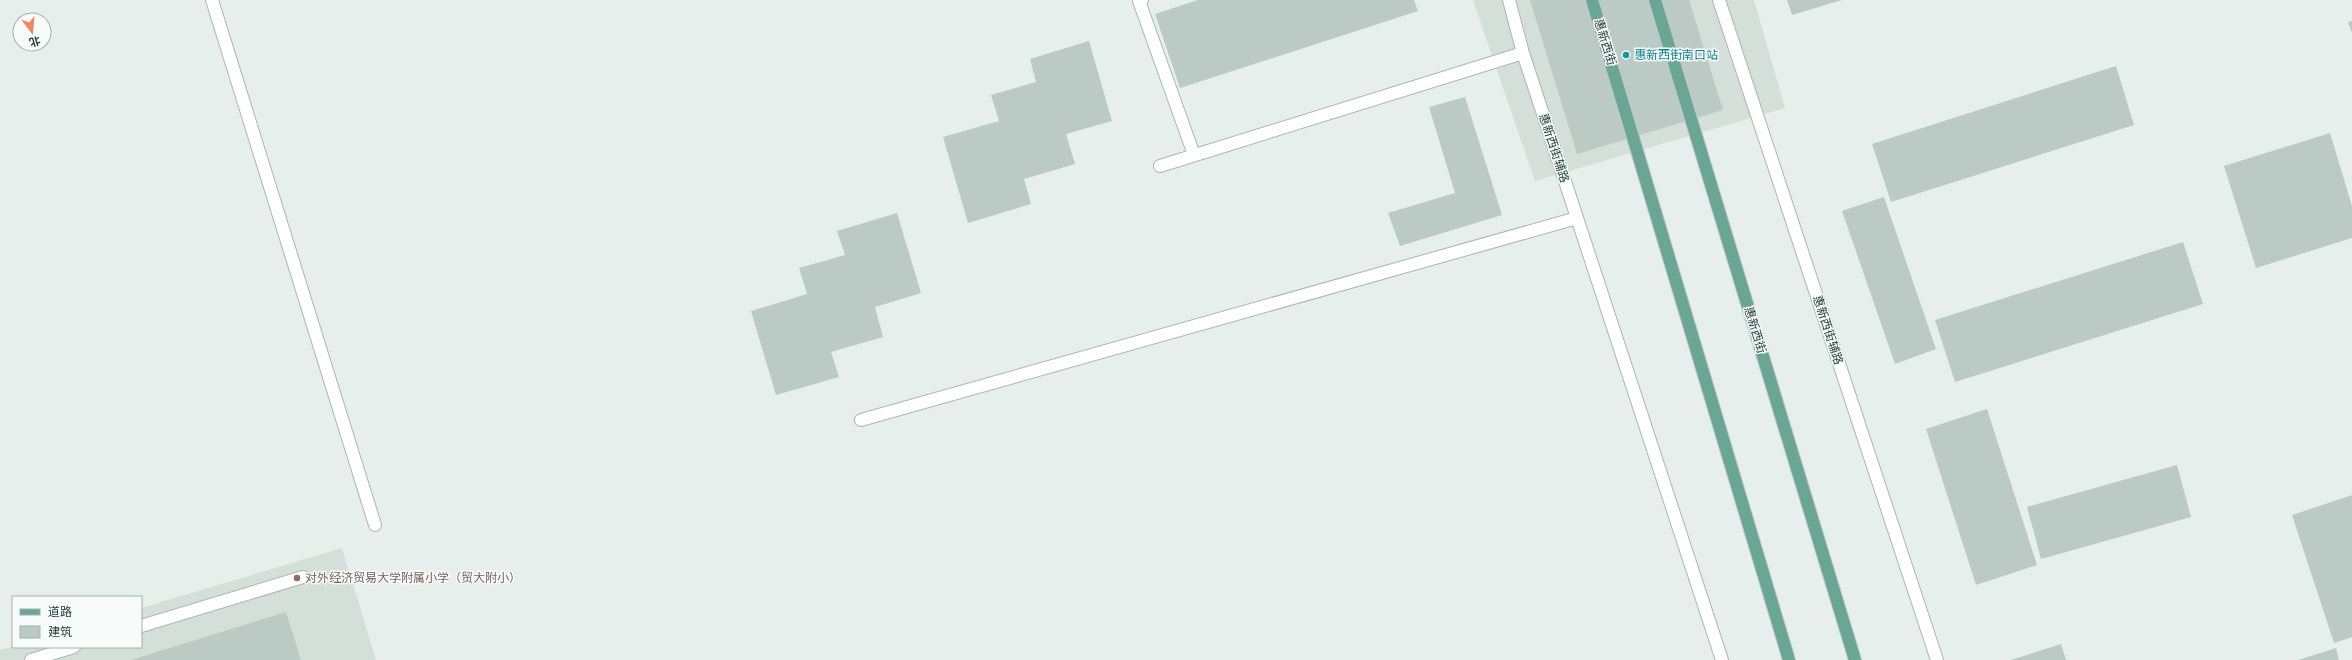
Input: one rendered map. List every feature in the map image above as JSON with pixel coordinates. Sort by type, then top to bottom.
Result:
[{"type":"main road","name":"惠新西街","points":[[1592,0],[1789,660]]},
{"type":"main road","name":"惠新西街","points":[[1655,0],[1855,660]]},
{"type":"street","points":[[212,0],[375,525]]},
{"type":"street","points":[[1142,0],[1139,1],[1194,156]]},
{"type":"street","name":"惠新西街辅路","points":[[1509,0],[1523,53],[1722,660]]},
{"type":"street","name":"惠新西街辅路","points":[[1719,0],[1937,660]]},
{"type":"street","points":[[1160,166],[1523,53]]},
{"type":"street","points":[[861,420],[1577,218]]},
{"type":"street","points":[[142,626],[304,577]]},
{"type":"street","points":[[31,660],[71,648]]},
{"type":"shaded area","points":[[1473,0],[1754,0],[1785,108],[1535,181]]},
{"type":"shaded area","name":"对外经济贸易大学附属小学（贸大附小）","points":[[342,548],[376,660],[0,660],[0,650],[12,647],[142,648],[142,608]]},
{"type":"building","points":[[1198,0],[1414,0],[1418,11],[1180,88],[1155,14]]},
{"type":"building","name":"惠新西街南口站","points":[[1530,0],[1689,0],[1723,110],[1577,154]]},
{"type":"building","points":[[1787,0],[1842,0],[1792,15]]},
{"type":"building","points":[[2352,21],[2352,33],[2348,22]]},
{"type":"building","points":[[1089,41],[1112,121],[1066,134],[1075,164],[1024,179],[1031,204],[968,223],[943,137],[999,121],[991,95],[1036,82],[1030,59]]},
{"type":"building","points":[[2116,66],[2134,125],[1891,202],[1872,144]]},
{"type":"building","points":[[1465,97],[1502,215],[1400,246],[1388,213],[1455,193],[1429,107]]},
{"type":"building","points":[[2330,133],[2352,206],[2352,238],[2256,268],[2224,166]]},
{"type":"building","points":[[1884,197],[1936,349],[1895,364],[1842,211]]},
{"type":"building","points":[[897,213],[921,293],[875,307],[883,337],[831,352],[839,377],[776,395],[751,311],[807,294],[799,268],[845,255],[837,231]]},
{"type":"building","points":[[2183,242],[2203,304],[1955,382],[1935,320]]},
{"type":"building","points":[[1987,409],[2037,565],[1976,585],[1926,429]]},
{"type":"building","points":[[2177,465],[2191,517],[2041,559],[2027,507]]},
{"type":"building","points":[[2352,495],[2352,637],[2334,643],[2292,515]]},
{"type":"building","points":[[286,612],[301,660],[131,660]]},
{"type":"building","points":[[2061,644],[2066,660],[2011,660]]},
{"type":"building","points":[[2336,648],[2339,660],[2298,660]]},
{"type":"place","name":"惠新西街南口站","points":[[1626,55]]},
{"type":"place","name":"对外经济贸易大学附属小学（贸大附小）","points":[[297,578]]}]
